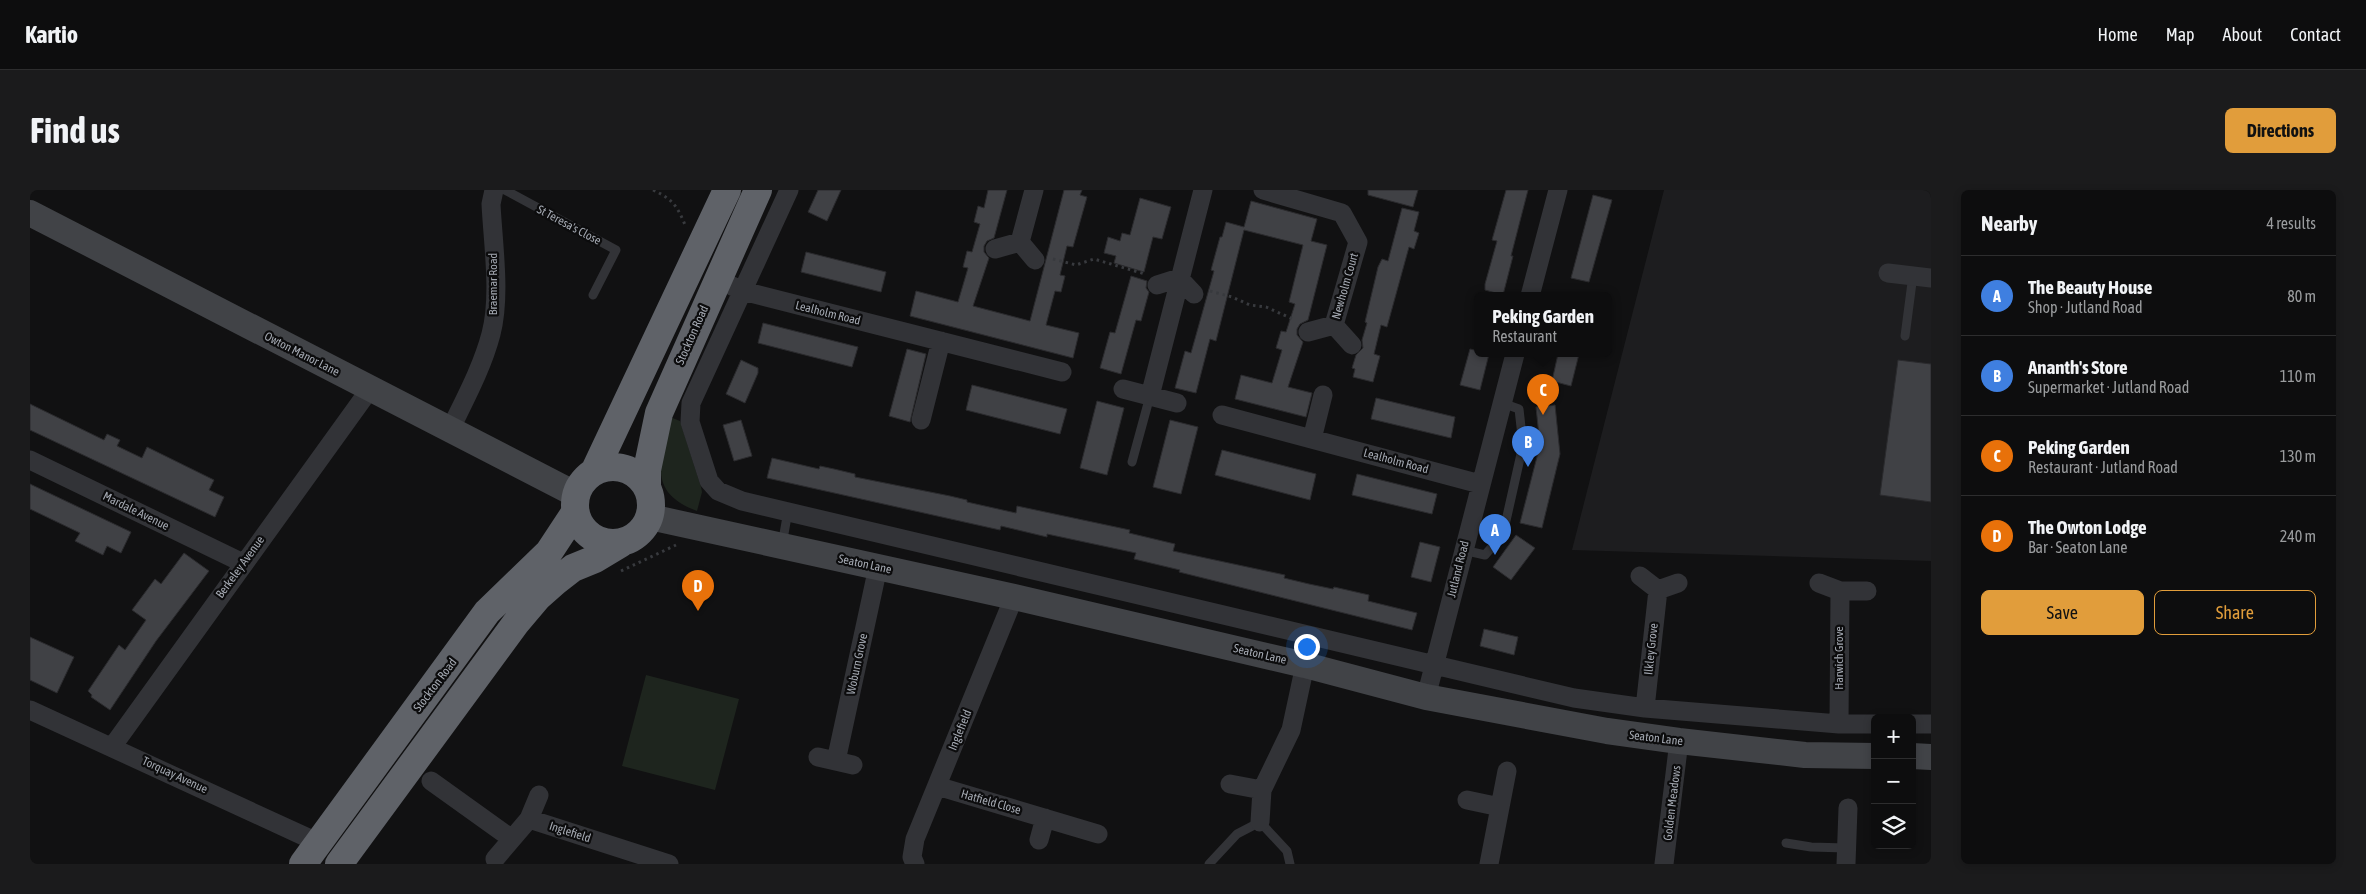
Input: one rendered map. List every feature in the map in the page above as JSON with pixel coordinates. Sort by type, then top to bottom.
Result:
[{"type":"highway","points":[[620,544],[598,542],[582,529],[575,504],[582,480],[595,470],[727,190]]},
{"type":"highway","name":"Stockton Road","points":[[647,486],[650,451],[659,413],[758,190]]},
{"type":"highway","points":[[339,864],[538,597],[573,568],[633,539],[644,529],[650,517],[651,501],[647,486],[636,474],[624,468],[612,467],[595,470]]},
{"type":"highway","name":"Stockton Road","points":[[303,864],[487,612],[549,552],[575,504]]},
{"type":"main road","name":"Owton Manor Lane","points":[[30,213],[450,430],[575,504]]},
{"type":"main road","name":"Seaton Lane","points":[[650,517],[1014,597],[1305,665],[1426,697],[1607,732],[1805,755],[1871,756]]},
{"type":"main road","points":[[1916,756],[1931,757]]},
{"type":"street","name":"Braemar Road","points":[[450,430],[481,364],[491,333],[495,301],[492,204],[494,190]]},
{"type":"street","points":[[789,190],[691,403],[690,422],[710,481],[718,491],[742,501],[788,510],[1435,663],[1574,698],[1645,708],[1839,724],[1871,724]]},
{"type":"street","points":[[1020,242],[1034,190]]},
{"type":"street","points":[[1150,396],[1203,190]]},
{"type":"street","name":"Newholm Court","points":[[1262,190],[1342,213],[1349,224],[1358,242],[1334,325]]},
{"type":"street","points":[[1531,292],[1558,190]]},
{"type":"street","points":[[995,249],[1020,242]]},
{"type":"street","points":[[1020,242],[1040,258]]},
{"type":"street","points":[[1888,272],[1922,277]]},
{"type":"street","points":[[1154,280],[1179,278],[1199,292]]},
{"type":"street","name":"Lealholm Road","points":[[718,279],[742,291],[1062,372]]},
{"type":"street","name":"Newholm Court","points":[[1304,327],[1334,325]]},
{"type":"street","name":"Newholm Court","points":[[1334,325],[1352,345]]},
{"type":"street","points":[[921,420],[940,341]]},
{"type":"street","name":"Jutland Road","points":[[1426,697],[1514,357]]},
{"type":"street","name":"Berkeley Avenue","points":[[112,746],[370,389]]},
{"type":"street","points":[[1123,389],[1177,403]]},
{"type":"street","points":[[1312,439],[1323,395]]},
{"type":"street","name":"Lealholm Road","points":[[1222,415],[1480,484]]},
{"type":"street","name":"Mardale Avenue","points":[[30,460],[243,563]]},
{"type":"street","name":"Woburn Grove","points":[[836,761],[878,567]]},
{"type":"street","points":[[1640,576],[1658,590],[1678,583]]},
{"type":"street","points":[[1819,583],[1840,591],[1867,591]]},
{"type":"street","name":"Ilkley Grove","points":[[1645,708],[1658,590]]},
{"type":"street","name":"Harwich Grove","points":[[1839,724],[1840,591]]},
{"type":"street","name":"Inglefield","points":[[915,864],[912,857],[915,839],[1014,597]]},
{"type":"street","points":[[1260,822],[1262,790],[1291,730],[1305,665]]},
{"type":"street","name":"Torquay Avenue","points":[[30,710],[112,746],[319,843]]},
{"type":"street","points":[[1916,724],[1931,724]]},
{"type":"street","name":"Golden Meadows","points":[[1664,864],[1680,741]]},
{"type":"street","points":[[1489,864],[1507,771]]},
{"type":"street","points":[[431,781],[512,839]]},
{"type":"street","points":[[1230,784],[1262,790]]},
{"type":"street","name":"Hatfield Close","points":[[936,786],[1098,834]]},
{"type":"street","points":[[495,859],[529,819],[539,795]]},
{"type":"street","points":[[1467,800],[1500,806]]},
{"type":"street","points":[[1846,856],[1848,808]]},
{"type":"street","points":[[1039,840],[1045,818]]},
{"type":"street","name":"Inglefield","points":[[529,819],[645,860],[668,864]]},
{"type":"lane","name":"St Teresa's Close","points":[[505,190],[616,250],[593,294]]},
{"type":"lane","points":[[1905,336],[1922,277]]},
{"type":"lane","points":[[1132,462],[1150,396]]},
{"type":"lane","points":[[1463,550],[1485,555],[1503,534],[1524,446],[1519,409],[1502,403]]},
{"type":"lane","points":[[782,545],[788,510]]},
{"type":"lane","points":[[1209,864],[1237,834],[1260,822],[1287,851],[1290,864]]},
{"type":"lane","points":[[1786,843],[1846,856]]},
{"type":"path","points":[[653,190],[668,197],[678,207],[687,229]]},
{"type":"path","points":[[1040,258],[1076,265],[1094,259],[1154,280]]},
{"type":"path","points":[[1199,292],[1232,297],[1250,306],[1266,307],[1304,327]]},
{"type":"shaded area","points":[[1664,190],[1931,190],[1931,561],[1572,550]]},
{"type":"shaded area","points":[[670,417],[680,421],[701,487],[702,492],[697,511],[681,503],[670,494],[663,484],[661,460]]},
{"type":"shaded area","points":[[646,675],[739,699],[715,790],[622,766]]},
{"type":"building","points":[[818,190],[841,190],[827,221],[808,212]]},
{"type":"building","points":[[988,190],[1007,190],[994,238],[987,241],[984,246],[984,252],[989,258],[973,306],[1030,321],[1064,190],[1082,190],[1080,195],[1087,197],[1073,247],[1067,246],[1060,275],[1065,276],[1061,292],[1055,291],[1046,325],[1079,333],[1073,358],[910,316],[916,291],[958,302],[968,268],[963,267],[967,251],[972,252],[980,224],[974,222],[978,206],[984,208]]},
{"type":"building","points":[[1368,190],[1418,190],[1413,207],[1368,195]]},
{"type":"building","points":[[1506,190],[1528,190],[1504,292],[1485,290],[1497,241],[1492,240]]},
{"type":"building","points":[[1593,195],[1612,200],[1589,282],[1571,278]]},
{"type":"building","points":[[1140,198],[1171,207],[1162,239],[1153,237],[1144,272],[1114,263],[1116,256],[1104,253],[1108,237],[1120,241],[1122,233],[1130,235]]},
{"type":"building","points":[[1251,201],[1317,219],[1311,241],[1327,245],[1308,320],[1300,324],[1297,329],[1297,335],[1303,342],[1288,387],[1312,393],[1306,417],[1235,399],[1241,375],[1272,383],[1282,350],[1276,348],[1281,331],[1286,332],[1295,304],[1289,302],[1303,245],[1244,230],[1216,341],[1210,339],[1196,393],[1175,388],[1185,351],[1191,353],[1214,271],[1211,270],[1226,222],[1244,227]]},
{"type":"building","points":[[1402,208],[1419,212],[1414,231],[1419,233],[1414,249],[1409,247],[1387,327],[1381,325],[1374,354],[1380,356],[1373,382],[1353,377],[1355,369],[1352,368],[1356,355],[1363,348],[1362,340],[1367,323],[1365,322],[1378,267],[1382,259],[1388,261]]},
{"type":"building","points":[[806,252],[886,272],[881,292],[801,272]]},
{"type":"building","points":[[1131,276],[1147,281],[1146,288],[1149,292],[1141,321],[1136,320],[1121,374],[1100,368],[1110,332],[1115,333]]},
{"type":"building","points":[[763,323],[858,347],[852,367],[758,343]]},
{"type":"building","points":[[907,349],[926,354],[910,422],[889,416]]},
{"type":"building","points":[[1470,349],[1474,350],[1474,357],[1488,357],[1480,390],[1460,385]]},
{"type":"building","points":[[1557,357],[1578,357],[1571,386],[1552,381]]},
{"type":"building","points":[[741,360],[758,368],[758,373],[745,403],[726,394]]},
{"type":"building","points":[[1898,360],[1931,364],[1931,502],[1880,495]]},
{"type":"building","points":[[972,385],[1067,409],[1060,434],[966,410]]},
{"type":"building","points":[[1376,398],[1455,417],[1451,438],[1371,419]]},
{"type":"building","points":[[1097,401],[1124,408],[1107,475],[1080,468]]},
{"type":"building","points":[[30,404],[104,440],[107,434],[120,440],[117,446],[142,458],[147,447],[214,480],[209,490],[224,497],[215,517],[30,430]]},
{"type":"building","points":[[1555,405],[1560,454],[1542,528],[1520,523],[1540,445],[1536,407]]},
{"type":"building","points":[[741,420],[752,456],[734,461],[723,425]]},
{"type":"building","points":[[1170,420],[1198,427],[1181,494],[1153,487]]},
{"type":"building","points":[[1222,450],[1316,474],[1310,500],[1215,475]]},
{"type":"building","points":[[772,458],[819,469],[820,466],[834,469],[855,474],[855,477],[950,496],[967,500],[967,502],[1016,513],[1017,506],[1130,530],[1129,533],[1175,544],[1173,551],[1285,575],[1284,578],[1309,584],[1333,589],[1334,587],[1369,595],[1368,601],[1417,613],[1412,630],[1179,572],[1180,570],[1134,559],[1136,553],[1047,534],[1047,537],[1001,526],[1000,530],[767,478]]},
{"type":"building","points":[[1357,474],[1437,494],[1432,514],[1352,495]]},
{"type":"building","points":[[30,484],[131,532],[121,553],[107,546],[103,555],[75,541],[80,533],[30,509]]},
{"type":"building","points":[[1516,535],[1535,548],[1511,580],[1493,567]]},
{"type":"building","points":[[1420,542],[1440,547],[1431,582],[1411,577]]},
{"type":"building","points":[[184,553],[209,571],[156,641],[110,710],[91,697],[92,695],[88,691],[119,645],[125,650],[146,620],[132,610],[155,579],[161,584]]},
{"type":"building","points":[[1484,629],[1518,637],[1514,655],[1480,646]]},
{"type":"building","points":[[30,637],[74,657],[57,693],[30,680]]},
{"type":"place","name":"Peking Garden","points":[[1543,415]]},
{"type":"place","name":"Ananth's Store","points":[[1528,467]]},
{"type":"place","name":"The Beauty House","points":[[1495,555]]},
{"type":"place","name":"The Owton Lodge","points":[[698,611]]}]
